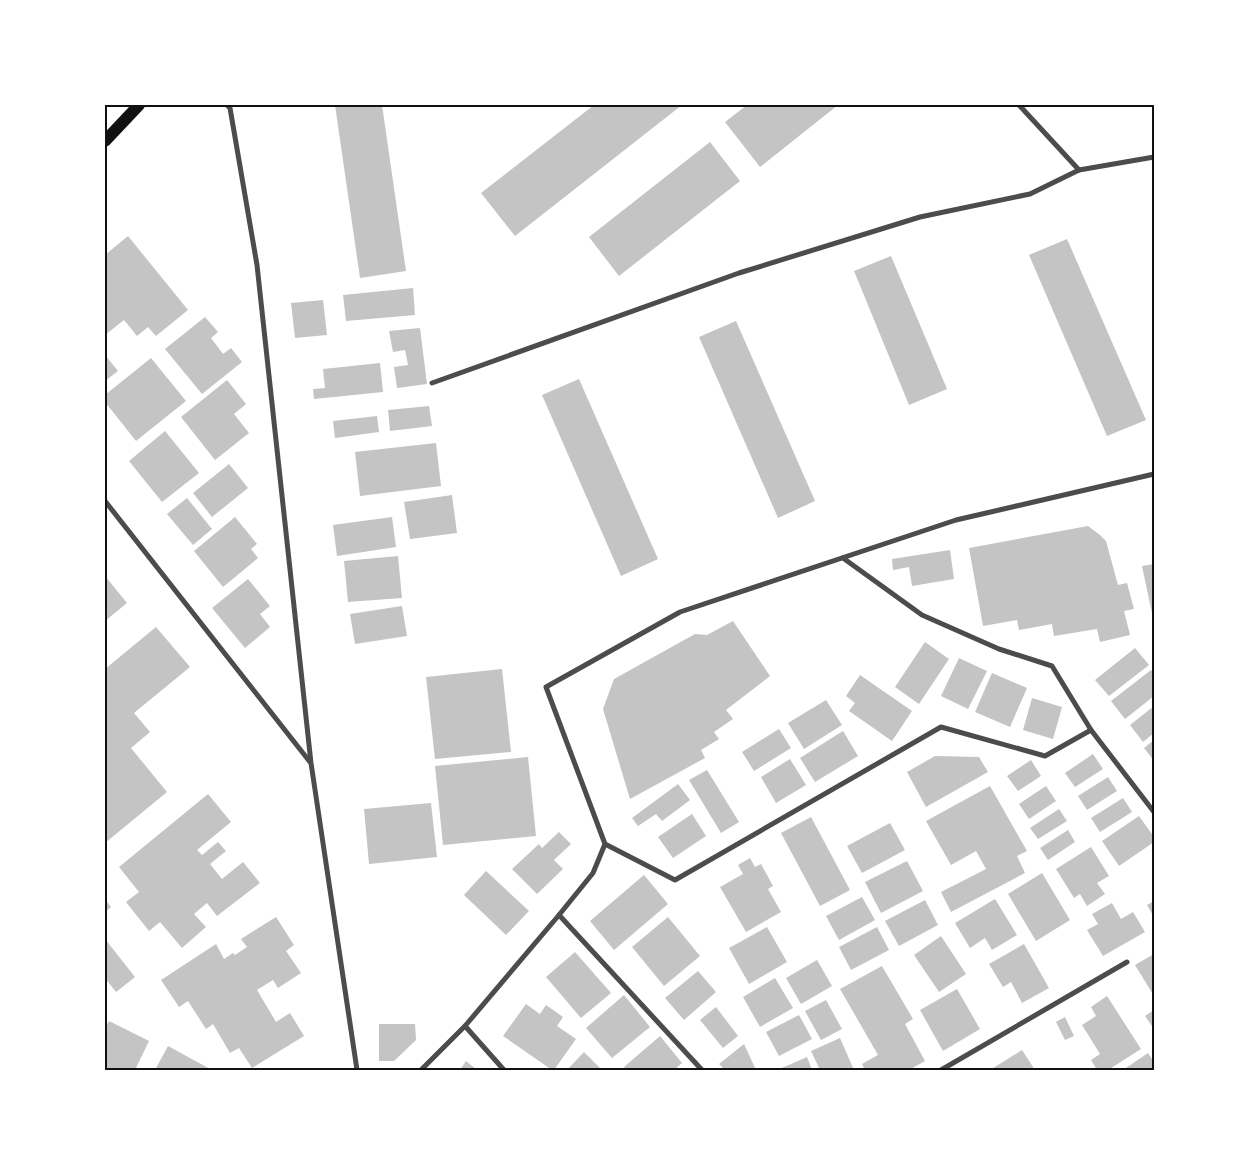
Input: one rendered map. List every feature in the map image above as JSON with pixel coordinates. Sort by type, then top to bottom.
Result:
[{"type":"main road","points":[[105,141],[139,105]]},
{"type":"street","points":[[227,105],[230,108],[257,266],[311,763],[357,1070]]},
{"type":"street","points":[[1019,105],[1079,170]]},
{"type":"street","points":[[432,383],[739,273],[920,217],[1030,194],[1079,170],[1154,157]]},
{"type":"street","points":[[1091,730],[1045,756],[941,728],[675,880],[605,844],[546,687],[680,612],[956,520],[1154,474]]},
{"type":"street","points":[[105,501],[311,763]]},
{"type":"street","points":[[843,558],[922,615],[999,649],[1052,666],[1091,730],[1154,812]]},
{"type":"street","points":[[421,1070],[464,1026],[559,915],[593,873],[605,844]]},
{"type":"street","points":[[559,915],[702,1070]]},
{"type":"street","points":[[941,1070],[1127,962]]},
{"type":"street","points":[[464,1026],[504,1070]]},
{"type":"building","points":[[335,105],[382,105],[406,271],[360,278]]},
{"type":"building","points":[[594,105],[682,105],[515,236],[481,193]]},
{"type":"building","points":[[747,105],[838,105],[760,167],[725,122]]},
{"type":"building","points":[[710,142],[740,181],[619,276],[589,237]]},
{"type":"building","points":[[128,236],[188,310],[156,336],[148,327],[137,336],[124,320],[105,335],[105,255]]},
{"type":"building","points":[[1067,239],[1146,420],[1107,436],[1029,255]]},
{"type":"building","points":[[891,256],[947,389],[909,405],[854,271]]},
{"type":"building","points":[[413,288],[415,315],[346,321],[343,295]]},
{"type":"building","points":[[323,300],[327,335],[295,338],[291,303]]},
{"type":"building","points":[[205,317],[218,332],[211,338],[223,354],[231,348],[242,362],[202,394],[165,349]]},
{"type":"building","points":[[736,321],[815,501],[778,518],[699,337]]},
{"type":"building","points":[[420,328],[427,384],[397,388],[394,367],[408,365],[405,350],[393,352],[389,331]]},
{"type":"building","points":[[105,355],[118,371],[105,381]]},
{"type":"building","points":[[151,358],[186,401],[136,441],[105,402],[105,395]]},
{"type":"building","points":[[380,363],[383,392],[314,399],[313,389],[325,388],[323,369]]},
{"type":"building","points":[[579,379],[658,559],[621,576],[542,395]]},
{"type":"building","points":[[227,380],[246,404],[234,414],[249,433],[215,460],[181,417]]},
{"type":"building","points":[[429,406],[432,426],[390,431],[388,410]]},
{"type":"building","points":[[377,416],[379,432],[335,438],[333,421]]},
{"type":"building","points":[[165,431],[199,473],[162,502],[129,461]]},
{"type":"building","points":[[436,443],[441,486],[360,496],[355,452]]},
{"type":"building","points":[[229,464],[248,488],[212,517],[193,493]]},
{"type":"building","points":[[452,495],[457,533],[410,539],[404,502]]},
{"type":"building","points":[[187,498],[212,529],[193,545],[167,514]]},
{"type":"building","points":[[235,517],[257,544],[251,549],[258,558],[223,587],[194,551]]},
{"type":"building","points":[[392,517],[396,547],[337,556],[333,525]]},
{"type":"building","points":[[1088,526],[1106,541],[1118,585],[1127,583],[1134,609],[1124,611],[1130,635],[1100,642],[1097,629],[1054,636],[1052,624],[1019,630],[1017,620],[983,626],[969,548]]},
{"type":"building","points":[[950,550],[954,579],[912,586],[909,567],[893,570],[892,559]]},
{"type":"building","points":[[398,556],[402,598],[348,602],[344,561]]},
{"type":"building","points":[[1154,564],[1154,618],[1153,618],[1142,566]]},
{"type":"building","points":[[105,576],[127,603],[105,621]]},
{"type":"building","points":[[248,579],[270,606],[260,614],[270,627],[245,648],[212,608]]},
{"type":"building","points":[[402,606],[407,636],[355,644],[350,614]]},
{"type":"building","points":[[733,621],[770,676],[726,710],[733,719],[714,732],[719,739],[701,750],[705,758],[630,799],[603,709],[614,679],[695,634],[707,635]]},
{"type":"building","points":[[156,627],[190,667],[134,713],[150,732],[131,748],[167,792],[105,843],[105,669]]},
{"type":"building","points":[[925,642],[949,659],[919,704],[895,687]]},
{"type":"building","points":[[1135,648],[1149,665],[1109,696],[1095,680]]},
{"type":"building","points":[[959,658],[987,671],[968,709],[941,696]]},
{"type":"building","points":[[502,669],[511,752],[435,759],[426,677]]},
{"type":"building","points":[[1151,670],[1154,673],[1154,696],[1125,719],[1111,701]]},
{"type":"building","points":[[992,673],[1027,688],[1010,727],[975,712]]},
{"type":"building","points":[[860,675],[912,711],[892,741],[849,711],[855,703],[846,696]]},
{"type":"building","points":[[1032,698],[1062,707],[1053,739],[1023,730]]},
{"type":"building","points":[[826,700],[842,725],[804,749],[788,723]]},
{"type":"building","points":[[1154,706],[1154,733],[1143,742],[1130,725]]},
{"type":"building","points":[[779,729],[791,748],[754,771],[742,752]]},
{"type":"building","points":[[843,731],[858,756],[815,782],[800,758]]},
{"type":"building","points":[[1154,740],[1154,761],[1144,748]]},
{"type":"building","points":[[1093,754],[1103,769],[1075,787],[1065,773]]},
{"type":"building","points":[[935,756],[979,757],[988,772],[926,807],[907,772]]},
{"type":"building","points":[[528,757],[536,836],[443,845],[435,766]]},
{"type":"building","points":[[790,759],[806,785],[776,803],[761,777]]},
{"type":"building","points":[[1031,760],[1041,776],[1018,791],[1007,776]]},
{"type":"building","points":[[707,770],[739,822],[721,833],[689,780]]},
{"type":"building","points":[[1108,777],[1117,791],[1087,810],[1078,796]]},
{"type":"building","points":[[678,784],[690,800],[662,821],[656,814],[638,826],[632,818]]},
{"type":"building","points":[[990,786],[1027,851],[1017,856],[1025,873],[951,912],[941,892],[986,869],[976,851],[951,865],[926,821]]},
{"type":"building","points":[[1046,786],[1056,801],[1029,819],[1019,804]]},
{"type":"building","points":[[208,794],[231,822],[197,850],[202,855],[218,842],[226,851],[210,864],[222,879],[243,862],[260,883],[217,916],[207,903],[194,914],[206,927],[182,948],[160,922],[149,931],[126,902],[139,892],[119,867]]},
{"type":"building","points":[[1123,798],[1132,812],[1100,832],[1091,818]]},
{"type":"building","points":[[431,803],[437,857],[369,864],[364,809]]},
{"type":"building","points":[[1059,809],[1067,821],[1038,839],[1030,828]]},
{"type":"building","points":[[692,814],[706,836],[673,858],[658,837]]},
{"type":"building","points":[[1139,816],[1154,837],[1154,842],[1119,866],[1102,841]]},
{"type":"building","points":[[811,817],[850,890],[820,906],[781,833]]},
{"type":"building","points":[[890,823],[905,850],[862,873],[847,846]]},
{"type":"building","points":[[1068,830],[1075,842],[1048,860],[1040,848]]},
{"type":"building","points":[[559,832],[571,844],[554,860],[563,869],[537,894],[512,869],[539,844],[542,848]]},
{"type":"building","points":[[1091,847],[1109,876],[1097,883],[1105,894],[1087,906],[1080,894],[1074,898],[1056,869]]},
{"type":"building","points":[[750,858],[755,867],[761,864],[773,886],[768,889],[781,912],[746,932],[720,887],[743,874],[738,865]]},
{"type":"building","points":[[907,861],[923,891],[881,913],[865,882]]},
{"type":"building","points":[[486,871],[529,911],[506,935],[464,895]]},
{"type":"building","points":[[1042,873],[1070,920],[1036,941],[1008,894]]},
{"type":"building","points":[[644,875],[668,904],[614,950],[590,921]]},
{"type":"building","points":[[862,897],[875,920],[839,940],[826,916]]},
{"type":"building","points":[[105,899],[111,907],[105,912]]},
{"type":"building","points":[[995,899],[1017,935],[992,950],[985,938],[970,948],[955,923]]},
{"type":"building","points":[[925,900],[938,925],[899,946],[885,921]]},
{"type":"building","points":[[1154,901],[1154,917],[1147,905]]},
{"type":"building","points":[[1112,903],[1121,919],[1133,912],[1145,932],[1103,956],[1087,930],[1098,924],[1092,914]]},
{"type":"building","points":[[276,917],[294,945],[286,951],[301,973],[278,988],[273,980],[257,990],[276,1022],[290,1013],[304,1036],[252,1068],[239,1048],[230,1053],[213,1024],[206,1029],[188,1001],[179,1007],[161,980],[216,944],[224,959],[233,953],[235,955],[247,947],[241,939]]},
{"type":"building","points":[[668,917],[700,956],[664,986],[632,947]]},
{"type":"building","points":[[767,927],[787,962],[749,984],[729,948]]},
{"type":"building","points":[[877,927],[889,950],[851,970],[839,947]]},
{"type":"building","points":[[941,936],[966,974],[939,992],[914,955]]},
{"type":"building","points":[[105,939],[135,977],[116,992],[105,978]]},
{"type":"building","points":[[1024,944],[1049,988],[1022,1003],[1011,982],[1003,987],[989,964]]},
{"type":"building","points":[[575,952],[611,993],[581,1018],[546,977]]},
{"type":"building","points":[[1154,954],[1154,996],[1135,965]]},
{"type":"building","points":[[817,960],[832,986],[801,1004],[786,978]]},
{"type":"building","points":[[882,966],[913,1019],[905,1024],[925,1061],[909,1070],[865,1070],[862,1064],[878,1055],[840,989]]},
{"type":"building","points":[[698,971],[716,992],[684,1020],[665,998]]},
{"type":"building","points":[[775,978],[793,1008],[760,1027],[743,997]]},
{"type":"building","points":[[957,989],[980,1029],[943,1051],[920,1010]]},
{"type":"building","points":[[624,995],[650,1027],[612,1058],[586,1028]]},
{"type":"building","points":[[1107,996],[1141,1049],[1108,1070],[1097,1070],[1091,1060],[1100,1054],[1082,1025],[1096,1016],[1091,1007]]},
{"type":"building","points":[[826,1000],[842,1029],[821,1040],[805,1011]]},
{"type":"building","points":[[526,1004],[540,1014],[546,1005],[563,1017],[557,1026],[576,1039],[554,1070],[503,1036]]},
{"type":"building","points":[[716,1007],[738,1036],[723,1048],[700,1020]]},
{"type":"building","points":[[1154,1010],[1154,1029],[1145,1016]]},
{"type":"building","points":[[799,1015],[812,1039],[779,1056],[766,1032]]},
{"type":"building","points":[[1065,1017],[1074,1036],[1065,1040],[1056,1022]]},
{"type":"building","points":[[109,1021],[149,1041],[135,1070],[105,1070],[105,1029]]},
{"type":"building","points":[[379,1024],[415,1024],[416,1040],[394,1061],[379,1061]]},
{"type":"building","points":[[660,1036],[682,1063],[674,1070],[626,1070],[624,1067]]},
{"type":"building","points":[[840,1038],[854,1070],[820,1070],[811,1051]]},
{"type":"building","points":[[744,1044],[756,1070],[725,1070],[719,1064]]},
{"type":"building","points":[[168,1046],[212,1070],[155,1070]]},
{"type":"building","points":[[1022,1050],[1035,1070],[990,1070]]},
{"type":"building","points":[[584,1052],[602,1070],[567,1070]]},
{"type":"building","points":[[1148,1053],[1154,1062],[1154,1070],[1123,1070]]},
{"type":"building","points":[[807,1057],[812,1070],[777,1070]]},
{"type":"building","points":[[466,1061],[477,1070],[460,1070]]}]
